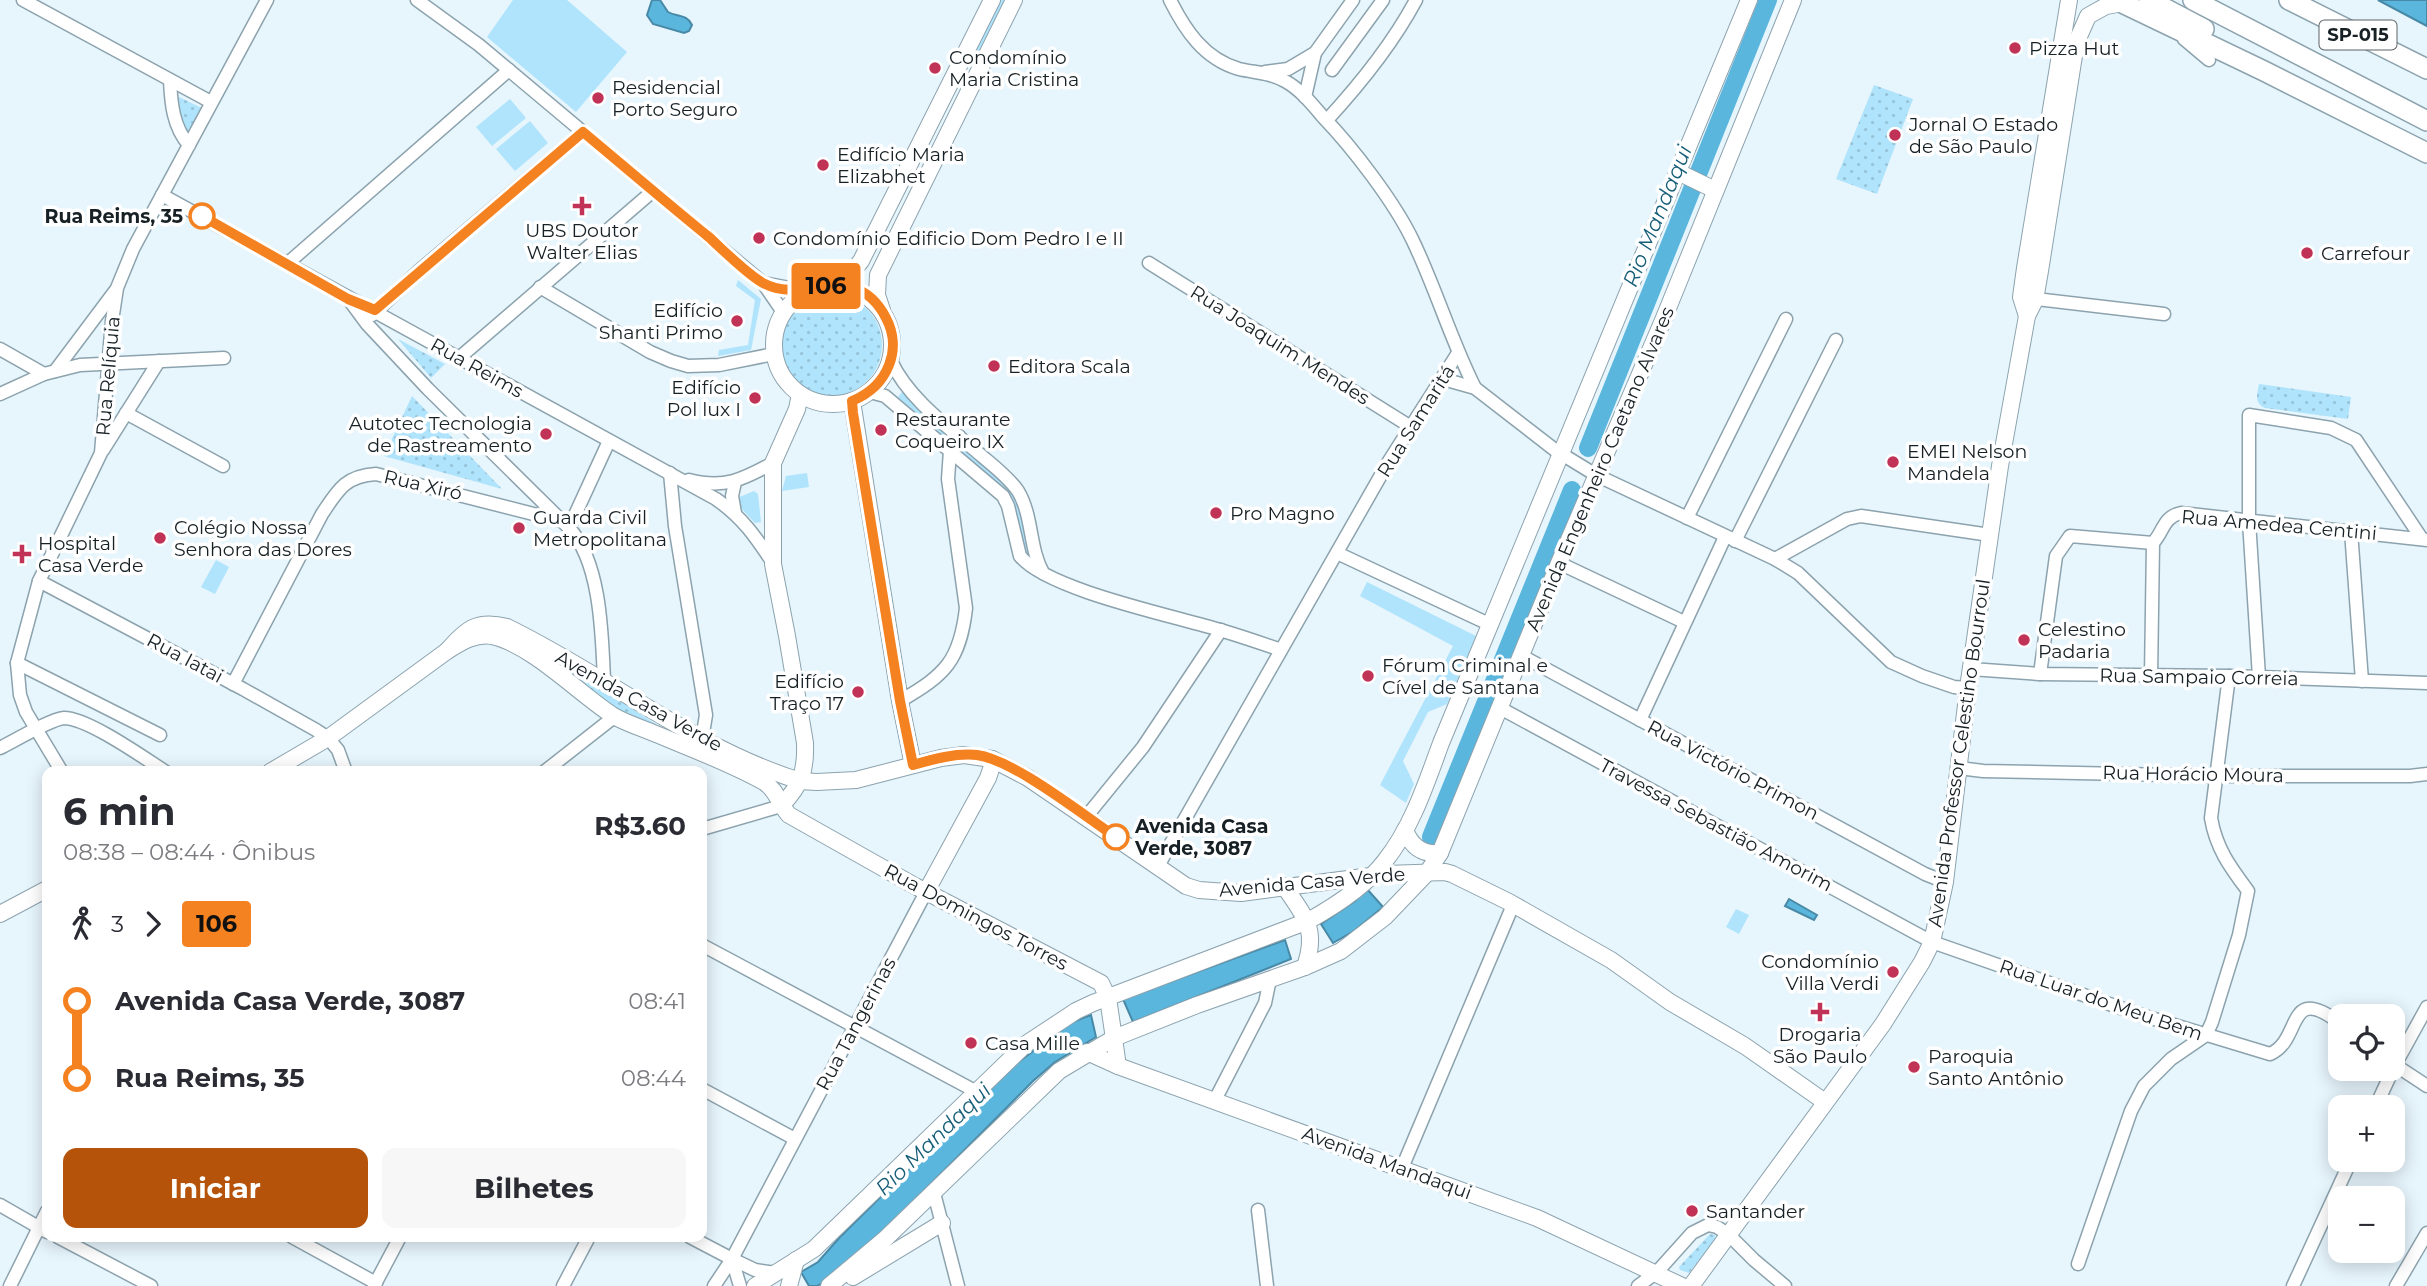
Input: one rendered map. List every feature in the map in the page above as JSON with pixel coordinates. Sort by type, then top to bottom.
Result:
[{"type":"highway","points":[[2149,0],[2208,32],[2264,71]]},
{"type":"highway","points":[[2193,0],[2427,121]]},
{"type":"highway","points":[[2223,0],[2246,26]]},
{"type":"highway","name":"SP-015","points":[[2290,0],[2427,69]]},
{"type":"highway","points":[[2120,2],[2427,153]]},
{"type":"main road","points":[[992,0],[861,261],[852,272],[830,285],[806,291],[783,312],[775,332],[774,354],[783,377],[800,394],[820,403],[852,401],[870,392],[879,383],[891,361],[892,336],[877,295],[878,275],[1014,0]]},
{"type":"main road","name":"Avenida Engenheiro Caetano Alvares","points":[[755,1286],[814,1249],[1034,1038],[1076,1011],[1308,920],[1333,906],[1371,876],[1385,861],[1419,802],[1441,743],[1749,0]]},
{"type":"main road","name":"Avenida Engenheiro Caetano Alvares","points":[[831,1284],[884,1240],[1059,1071],[1114,1038],[1341,951],[1385,916],[1427,873],[1440,853],[1559,563],[1664,318],[1793,0]]},
{"type":"main road","points":[[2060,123],[2054,96],[2069,2],[2080,5],[2088,16],[2120,2]]},
{"type":"main road","name":"Avenida Professor Celestino Bourroul","points":[[2028,298],[2076,43],[2088,16]]},
{"type":"main road","name":"Avenida Professor Celestino Bourroul","points":[[1691,1286],[1883,1024],[1932,942],[1945,882],[1970,669],[2027,316],[2042,152],[2060,123]]},
{"type":"main road","points":[[1678,172],[1715,190]]},
{"type":"main road","points":[[830,285],[860,291],[873,300],[883,312]]},
{"type":"main road","points":[[772,463],[797,409],[800,394]]},
{"type":"main road","points":[[852,401],[900,701],[913,765]]},
{"type":"main road","name":"Rua Reims","points":[[772,463],[773,564],[805,743],[804,772],[781,806]]},
{"type":"main road","name":"Avenida Casa Verde","points":[[280,766],[328,738],[447,650],[470,628],[493,623],[519,633],[604,681],[701,746],[764,782],[774,790],[781,806]]},
{"type":"main road","name":"Avenida Casa Verde","points":[[447,650],[478,636],[490,636],[509,642],[526,651],[614,717],[800,781],[856,780],[941,758],[964,755],[994,760],[1028,778],[1186,886],[1199,890],[1241,893],[1371,876],[1452,874],[1611,960],[1670,1002],[1745,1046],[1825,1102]]},
{"type":"main road","name":"Rua Tangerinas","points":[[926,892],[988,778],[994,760]]},
{"type":"main road","name":"Rua Domingos Torres","points":[[781,806],[789,815],[926,892],[1101,983],[1108,998]]},
{"type":"main road","points":[[1405,830],[1409,840],[1417,848],[1429,853],[1440,853]]},
{"type":"main road","points":[[1284,887],[1308,920],[1311,950],[1305,967]]},
{"type":"main road","points":[[0,914],[42,892]]},
{"type":"main road","points":[[1108,998],[1118,1066]]},
{"type":"main road","name":"Avenida Mandaqui","points":[[1087,1052],[1118,1066],[1536,1218],[1657,1272],[1682,1286]]},
{"type":"main road","points":[[831,1284],[851,1278],[942,1223]]},
{"type":"main road","points":[[789,1286],[796,1260]]},
{"type":"street","points":[[23,0],[211,102]]},
{"type":"street","name":"Rua Relíquia","points":[[58,766],[36,730],[20,695],[18,663],[39,582],[101,453],[107,362],[117,288],[133,249],[267,0]]},
{"type":"street","points":[[417,0],[509,70],[763,283],[783,312]]},
{"type":"street","name":"Rua Samaritá","points":[[1157,866],[1410,427],[1458,353],[1413,241],[1390,203],[1327,120],[1287,82],[1264,72],[1227,65],[1213,56],[1187,31],[1170,0]]},
{"type":"street","points":[[1305,97],[1315,53],[1353,0]]},
{"type":"street","points":[[1332,70],[1383,0]]},
{"type":"street","points":[[1327,120],[1363,80],[1401,27],[1416,0]]},
{"type":"street","points":[[2167,26],[2209,60]]},
{"type":"street","points":[[1264,72],[1288,69],[1315,53]]},
{"type":"street","points":[[288,263],[509,70]]},
{"type":"street","points":[[170,80],[174,115],[180,134],[189,145]]},
{"type":"street","points":[[367,324],[375,310],[583,132]]},
{"type":"street","points":[[459,358],[653,191]]},
{"type":"street","name":"Rua Reims","points":[[162,195],[288,263],[348,299],[375,310],[673,474],[735,513],[754,534],[773,564]]},
{"type":"street","name":"Rua Joaquim Mendes","points":[[1149,263],[1410,427]]},
{"type":"street","points":[[763,283],[806,291]]},
{"type":"street","name":"Rua Relíquia","points":[[49,372],[117,288]]},
{"type":"street","points":[[540,288],[650,352],[688,366],[719,365],[774,354]]},
{"type":"street","points":[[2028,298],[2164,314]]},
{"type":"street","points":[[348,299],[367,324],[565,524],[584,547],[592,568],[601,630],[604,681]]},
{"type":"street","points":[[1687,518],[1786,319]]},
{"type":"street","points":[[1640,720],[1684,622],[1836,340]]},
{"type":"street","points":[[0,349],[49,372]]},
{"type":"street","points":[[1458,353],[1475,388]]},
{"type":"street","points":[[0,394],[49,372],[107,362],[224,358]]},
{"type":"street","points":[[101,453],[159,361]]},
{"type":"street","points":[[891,361],[900,379],[918,399],[1001,472],[1017,490],[1027,515],[1037,562],[1045,576]]},
{"type":"street","points":[[1443,379],[1475,388],[1561,455],[1596,475],[1775,559],[1798,573],[1891,662],[1930,679],[1954,687],[1968,688]]},
{"type":"street","points":[[870,392],[885,396],[1003,496],[1020,556],[1045,576],[1121,603],[1222,630],[1281,650]]},
{"type":"street","points":[[125,413],[223,466]]},
{"type":"street","points":[[2259,677],[2249,521],[2249,415],[2331,428],[2356,440],[2424,540]]},
{"type":"street","points":[[900,701],[925,687],[942,673],[954,657],[964,629],[966,608],[948,479],[950,451],[959,436]]},
{"type":"street","points":[[565,524],[609,441]]},
{"type":"street","points":[[701,746],[706,715],[675,526],[673,474],[710,484],[735,482],[772,463]]},
{"type":"street","name":"Rua Xiró","points":[[233,684],[322,514],[337,491],[350,479],[376,474],[565,524]]},
{"type":"street","points":[[735,482],[732,496],[735,513]]},
{"type":"street","name":"Rua Amedea Centini","points":[[2152,543],[2159,537],[2164,523],[2172,515],[2181,513],[2424,540]]},
{"type":"street","points":[[1775,559],[1847,519],[1861,516],[1990,535]]},
{"type":"street","points":[[2351,531],[2362,681]]},
{"type":"street","points":[[2040,674],[2056,556],[2070,536],[2152,543],[2151,676]]},
{"type":"street","points":[[1337,552],[1491,625]]},
{"type":"street","points":[[1559,563],[1684,622]]},
{"type":"street","name":"Rua Iatai","points":[[39,582],[233,684],[328,738]]},
{"type":"street","points":[[1086,817],[1143,747],[1222,630]]},
{"type":"street","name":"Rua Victório Primon","points":[[1522,656],[1945,882]]},
{"type":"street","points":[[18,663],[160,735]]},
{"type":"street","name":"Rua Sampaio Correia","points":[[1970,669],[2040,674],[2230,676],[2427,683]]},
{"type":"street","points":[[2078,1264],[2131,1111],[2144,1086],[2171,1059],[2206,1035],[2239,935],[2248,891],[2227,864],[2214,836],[2211,818],[2230,676]]},
{"type":"street","name":"Travessa Sebastião Amorim","points":[[1500,708],[1932,942]]},
{"type":"street","points":[[552,766],[614,717]]},
{"type":"street","points":[[0,748],[63,718],[80,722],[156,766]]},
{"type":"street","points":[[328,738],[338,750],[344,766]]},
{"type":"street","name":"Rua Horácio Moura","points":[[1959,768],[1983,771],[2215,776],[2427,774]]},
{"type":"street","points":[[707,828],[781,806]]},
{"type":"street","name":"Rua Tangerinas","points":[[714,1286],[732,1259],[926,892]]},
{"type":"street","points":[[1402,1168],[1513,905]]},
{"type":"street","name":"Rua Luar do Meu Bem","points":[[1932,942],[2270,1055],[2282,1046],[2297,1016],[2304,1010],[2313,1008],[2328,1014]]},
{"type":"street","points":[[707,948],[977,1092]]},
{"type":"street","points":[[1215,1100],[1265,1003],[1270,979]]},
{"type":"street","points":[[2405,1044],[2427,1007]]},
{"type":"street","points":[[2405,1072],[2427,1086]]},
{"type":"street","points":[[707,1092],[794,1139]]},
{"type":"street","points":[[2293,1286],[2345,1172]]},
{"type":"street","points":[[934,1193],[958,1286]]},
{"type":"street","points":[[0,1205],[42,1229]]},
{"type":"street","points":[[1258,1210],[1268,1286]]},
{"type":"street","points":[[1638,1286],[1657,1272],[1692,1233],[1701,1227],[1717,1227],[1785,1286]]},
{"type":"street","points":[[10,1286],[42,1232]]},
{"type":"street","points":[[2396,1286],[2427,1233]]},
{"type":"street","points":[[67,1242],[151,1286]]},
{"type":"street","points":[[304,1242],[375,1285],[397,1242]]},
{"type":"street","points":[[563,1286],[586,1242]]},
{"type":"street","points":[[700,1242],[755,1270],[776,1273]]},
{"type":"street","points":[[732,1259],[740,1286]]},
{"type":"shaded area","points":[[513,0],[567,0],[627,52],[576,112],[487,37]]},
{"type":"shaded area","points":[[652,0],[660,0],[668,12],[687,19],[692,25],[689,31],[684,33],[653,24],[647,15]]},
{"type":"shaded area","points":[[1001,0],[1006,0],[977,57],[973,55]]},
{"type":"shaded area","points":[[2378,0],[2427,0],[2427,26]]},
{"type":"shaded area","points":[[1874,85],[1913,99],[1877,194],[1836,179]]},
{"type":"shaded area","points":[[179,97],[202,108],[190,131],[183,128],[177,99]]},
{"type":"shaded area","points":[[510,99],[526,118],[492,146],[476,127]]},
{"type":"shaded area","points":[[530,121],[548,143],[515,171],[496,149]]},
{"type":"shaded area","points":[[738,280],[761,299],[751,350],[718,356],[719,350],[748,345],[755,300],[736,286]]},
{"type":"shaded area","points":[[831,294],[851,298],[867,309],[878,325],[882,345],[878,365],[867,381],[851,392],[831,396],[811,392],[795,381],[784,365],[780,345],[784,325],[795,309],[811,298]]},
{"type":"shaded area","points":[[398,339],[445,364],[431,378]]},
{"type":"shaded area","points":[[2259,384],[2351,397],[2348,419],[2265,408],[2258,401]]},
{"type":"shaded area","points":[[902,392],[1013,492],[1034,562],[1028,560],[1017,518],[1002,488],[898,397]]},
{"type":"shaded area","points":[[412,396],[502,489],[384,456]]},
{"type":"shaded area","points":[[807,473],[809,487],[782,491],[786,476]]},
{"type":"shaded area","points":[[754,491],[758,494],[761,522],[755,523],[737,504],[737,498]]},
{"type":"shaded area","points":[[216,560],[229,567],[215,594],[201,587]]},
{"type":"shaded area","points":[[1367,582],[1476,636],[1447,704],[1428,712],[1403,761],[1414,784],[1406,803],[1380,785],[1453,646],[1360,596]]},
{"type":"shaded area","points":[[562,663],[660,727],[629,719],[559,665]]},
{"type":"shaded area","points":[[1367,889],[1383,907],[1354,931],[1333,943],[1321,924],[1355,901]]},
{"type":"shaded area","points":[[1789,899],[1817,915],[1814,920],[1785,906]]},
{"type":"shaded area","points":[[1736,909],[1749,915],[1739,934],[1726,927]]},
{"type":"shaded area","points":[[1285,940],[1291,959],[1133,1022],[1123,999]]},
{"type":"shaded area","points":[[1091,1015],[1096,1037],[1055,1062],[1033,1081],[877,1238],[832,1277],[817,1286],[809,1286],[801,1272],[818,1262],[1012,1067],[1070,1023]]},
{"type":"shaded area","points":[[1710,1234],[1715,1235],[1715,1239],[1689,1273],[1680,1270],[1679,1267]]},
{"type":"waterway","name":"Rio Mandaqui","points":[[1588,448],[1768,0]]},
{"type":"waterway","name":"Rio Mandaqui","points":[[1431,837],[1572,490]]},
{"type":"bus line","name":"106","points":[[202,216],[348,299],[375,310],[583,132],[763,283],[806,291],[830,285],[860,291],[873,300],[883,312],[892,336],[891,361],[886,373],[870,392],[852,401],[900,701],[913,765],[964,755],[992,759],[1028,778],[1116,837]]},
{"type":"place","name":"Pizza Hut","points":[[2015,48]]},
{"type":"place","name":"Condomínio Maria Cristina","points":[[935,68]]},
{"type":"place","name":"Residencial Porto Seguro","points":[[598,98]]},
{"type":"place","name":"Jornal O Estado de São Paulo","points":[[1895,135]]},
{"type":"place","name":"Edifício Maria Elizabhet","points":[[823,165]]},
{"type":"place","name":"UBS Doutor Walter Elias","points":[[582,206]]},
{"type":"place","name":"Rua Reims, 35","points":[[202,216]]},
{"type":"place","name":"Condomínio Edificio Dom Pedro I e II","points":[[759,238]]},
{"type":"place","name":"Carrefour","points":[[2307,253]]},
{"type":"place","name":"Edifício Shanti Primo","points":[[737,321]]},
{"type":"place","name":"Editora Scala","points":[[994,366]]},
{"type":"place","name":"Edifício Pol lux I","points":[[755,398]]},
{"type":"place","name":"Restaurante Coqueiro IX","points":[[881,430]]},
{"type":"place","name":"Autotec Tecnologia de Rastreamento","points":[[546,434]]},
{"type":"place","name":"EMEI Nelson Mandela","points":[[1893,462]]},
{"type":"place","name":"Pro Magno","points":[[1216,513]]},
{"type":"place","name":"Guarda Civil Metropolitana","points":[[519,528]]},
{"type":"place","name":"Colégio Nossa Senhora das Dores","points":[[160,538]]},
{"type":"place","name":"Hospital Casa Verde","points":[[22,554]]},
{"type":"place","name":"Celestino Padaria","points":[[2024,640]]},
{"type":"place","name":"Fórum Criminal e Cível de Santana","points":[[1368,676]]},
{"type":"place","name":"Edifício Traço 17","points":[[858,692]]},
{"type":"place","name":"Avenida Casa Verde, 3087","points":[[1116,837]]},
{"type":"place","name":"Condomínio Villa Verdi","points":[[1893,972]]},
{"type":"place","name":"Drogaria São Paulo","points":[[1820,1012]]},
{"type":"place","name":"Casa Mille","points":[[971,1043]]},
{"type":"place","name":"Paroquia Santo Antônio","points":[[1914,1067]]},
{"type":"place","name":"Santander","points":[[1692,1211]]}]
